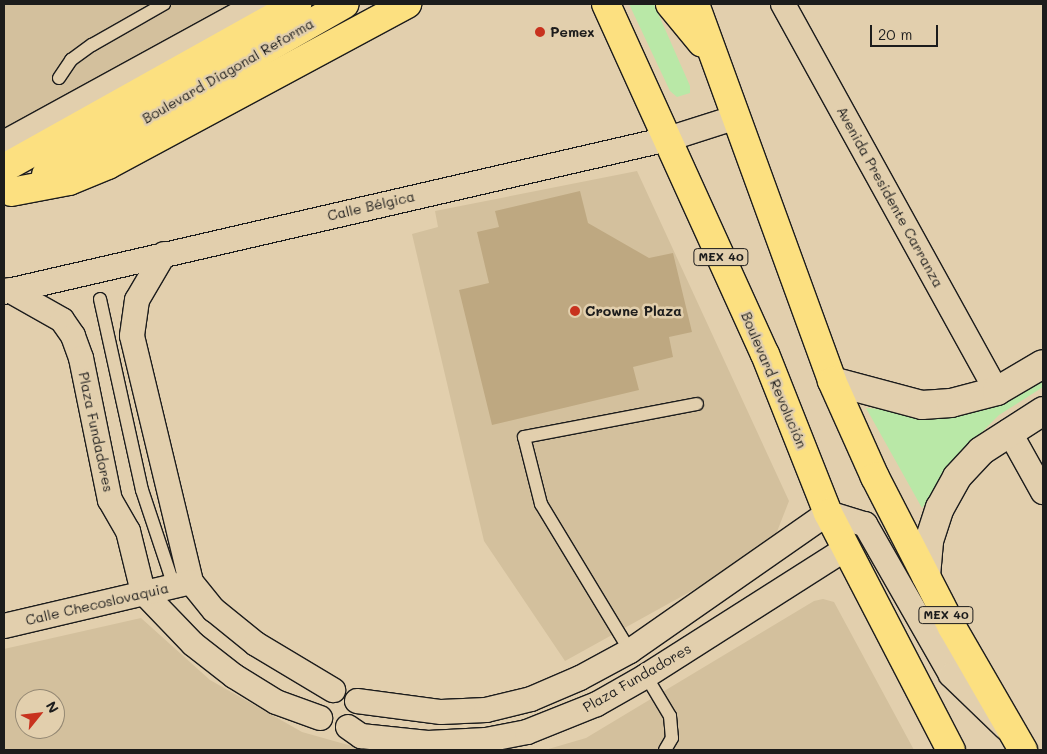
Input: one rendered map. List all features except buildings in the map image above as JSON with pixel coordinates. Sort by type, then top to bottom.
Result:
[{"type":"main road","name":"Boulevard Diagonal Reforma","points":[[104,127],[296,4]]},
{"type":"main road","name":"Boulevard Diagonal Reforma","points":[[104,127],[344,4]]},
{"type":"main road","points":[[6,186],[69,181],[108,165],[407,4]]},
{"type":"main road","name":"Boulevard Revolución","points":[[606,4],[765,354],[828,513],[951,750]]},
{"type":"main road","points":[[670,4],[714,57]]},
{"type":"main road","name":"MEX 40","points":[[695,4],[832,380],[875,477],[926,576],[1018,742]]},
{"type":"main road","points":[[6,186],[104,127]]},
{"type":"street","points":[[4,145],[262,4]]},
{"type":"street","name":"Avenida Presidente Carranza","points":[[783,4],[997,391]]},
{"type":"street","name":"Calle Bélgica","points":[[6,291],[668,139],[737,117]]},
{"type":"street","points":[[143,592],[193,644],[234,676],[276,702],[320,718],[334,730],[348,727],[358,716],[357,701],[350,692],[332,690],[256,644],[182,584],[132,336],[137,300],[164,254]]},
{"type":"street","name":"Plaza Fundadores","points":[[6,291],[62,320],[73,336],[81,358],[110,500],[128,531],[143,592]]},
{"type":"street","points":[[832,380],[922,406],[951,403],[997,391],[1043,364]]},
{"type":"street","points":[[926,576],[929,541],[940,508],[957,478],[980,451],[1043,411]]},
{"type":"street","points":[[1009,431],[1043,492]]},
{"type":"street","points":[[828,513],[865,524],[951,675],[1018,742]]},
{"type":"street","name":"Plaza Fundadores","points":[[357,701],[432,712],[486,710],[531,699],[580,678],[630,651],[828,513]]},
{"type":"street","name":"Plaza Fundadores","points":[[348,727],[361,736],[428,743],[486,740],[527,732],[597,704],[646,676],[845,549]]},
{"type":"street","name":"Calle Checoslovaquia","points":[[4,626],[182,584]]},
{"type":"street","points":[[630,651],[646,676]]},
{"type":"street","points":[[320,718],[322,698],[332,690]]},
{"type":"lane","points":[[59,78],[71,60],[92,45],[164,4]]},
{"type":"lane","points":[[100,299],[142,490],[182,584]]},
{"type":"lane","points":[[630,651],[541,504],[524,437],[697,404]]},
{"type":"lane","points":[[646,676],[670,716],[672,738],[665,750]]},
{"type":"shaded area","points":[[4,4],[245,4],[4,134]]},
{"type":"shaded area","points":[[637,171],[789,501],[771,547],[565,661],[484,541],[412,234],[438,227],[435,211]]},
{"type":"shaded area","points":[[823,599],[834,602],[914,750],[545,750],[586,738],[814,601]]},
{"type":"shaded area","points":[[141,618],[210,680],[302,732],[366,750],[4,750],[4,649]]},
{"type":"green space","points":[[629,4],[654,4],[690,86],[690,93],[677,97],[670,91]]},
{"type":"green space","points":[[1043,381],[1043,387],[999,415],[967,447],[922,508],[866,408],[949,413],[994,407]]},
{"type":"place","name":"Pemex","points":[[540,32]]},
{"type":"place","name":"Crowne Plaza","points":[[575,311]]}]
